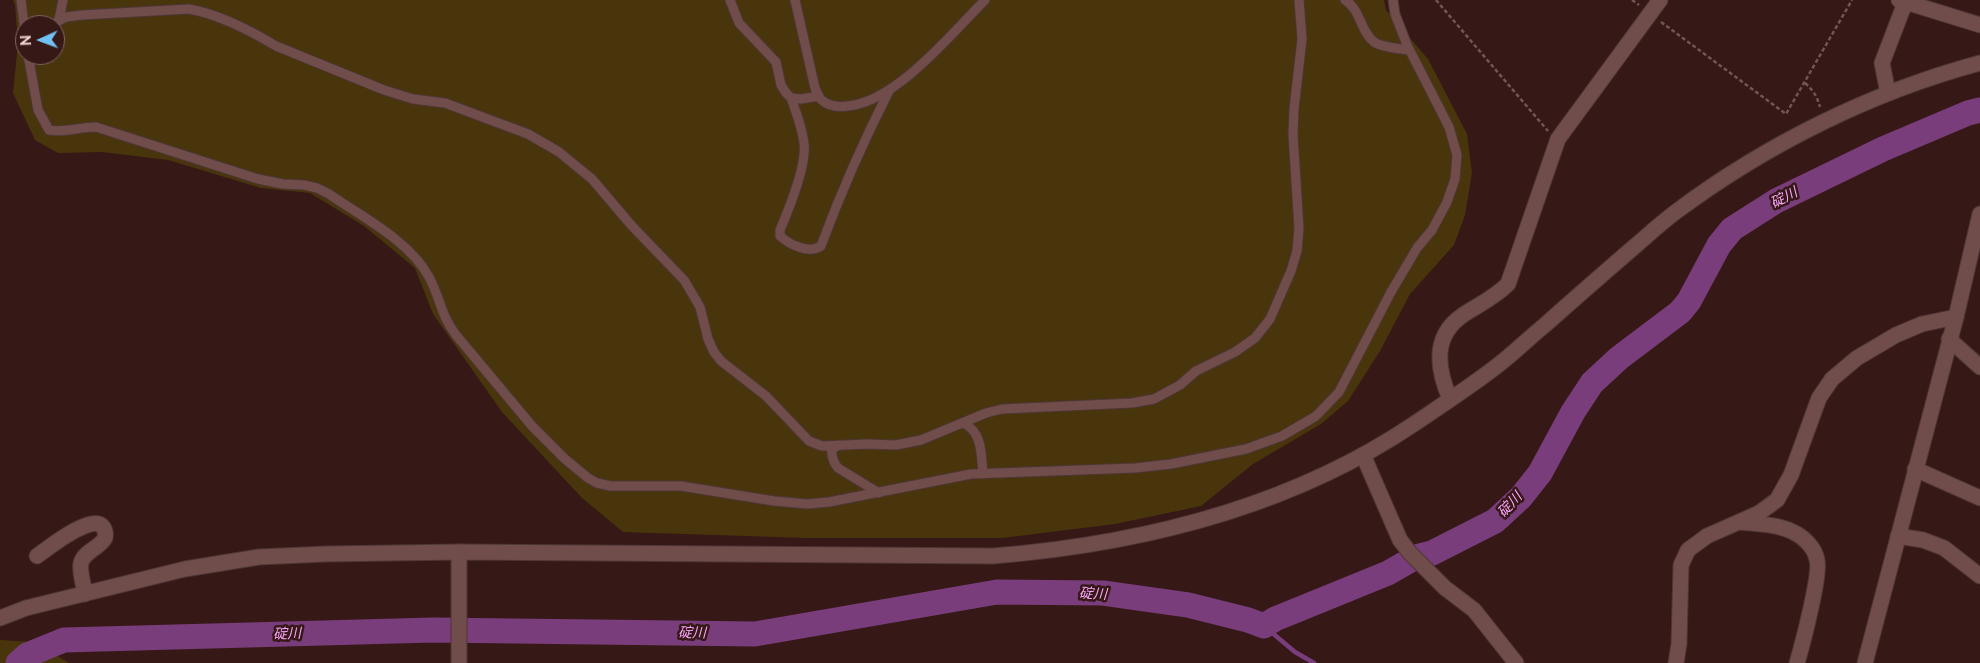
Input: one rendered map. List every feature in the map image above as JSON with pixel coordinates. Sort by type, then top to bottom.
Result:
[{"type":"street","points":[[1450,399],[1442,381],[1439,362],[1446,330],[1461,316],[1496,296],[1508,284],[1557,142],[1660,0]]},
{"type":"street","points":[[1888,93],[1882,63],[1902,1],[1980,25]]},
{"type":"street","points":[[0,618],[26,608],[185,568],[259,558],[325,554],[459,552],[993,556],[1094,544],[1172,529],[1244,509],[1363,455],[1450,399],[1498,365],[1674,212],[1727,175],[1791,139],[1888,93],[1940,74],[1980,63]]},
{"type":"street","points":[[1865,663],[1956,317],[1980,214]]},
{"type":"street","points":[[1676,663],[1679,644],[1681,565],[1688,550],[1707,536],[1759,513],[1777,500],[1791,475],[1819,398],[1832,379],[1857,358],[1896,335],[1922,324],[1956,317]]},
{"type":"street","points":[[1949,339],[1980,367]]},
{"type":"street","points":[[1363,455],[1400,540],[1427,571],[1445,588],[1474,610],[1516,663]]},
{"type":"street","points":[[1915,469],[1980,498]]},
{"type":"street","points":[[1737,522],[1779,527],[1792,531],[1804,539],[1817,559],[1818,566],[1810,608],[1797,663]]},
{"type":"street","points":[[37,556],[81,527],[94,523],[101,524],[106,535],[104,540],[84,557],[81,563],[85,594]]},
{"type":"street","points":[[1898,536],[1923,540],[1944,548],[1980,576]]},
{"type":"street","points":[[459,552],[459,663]]},
{"type":"lane","points":[[21,0],[23,15]]},
{"type":"lane","points":[[58,15],[63,0]]},
{"type":"lane","points":[[730,0],[739,23],[776,62],[781,85],[791,98],[804,144],[804,160],[780,230],[780,236],[786,242],[810,250],[816,250],[821,246],[865,138],[890,89]]},
{"type":"lane","points":[[795,0],[815,88],[822,101],[837,108],[858,105],[880,96],[906,78],[984,0]]},
{"type":"lane","points":[[65,19],[82,15],[134,11],[190,8],[203,11],[260,36],[276,46],[384,90],[413,99],[445,103],[528,134],[559,152],[592,179],[632,226],[684,280],[700,307],[708,339],[721,361],[766,396],[809,441],[822,446],[896,445],[921,440],[986,413],[1002,409],[1132,403],[1154,399],[1180,385],[1196,371],[1235,352],[1255,338],[1270,319],[1291,272],[1297,251],[1299,228],[1294,109],[1302,39],[1299,0]]},
{"type":"lane","points":[[1345,0],[1353,5],[1366,34],[1375,43],[1410,50]]},
{"type":"lane","points":[[30,65],[38,110],[49,130],[62,132],[82,127],[96,127],[258,179],[317,188],[329,194],[401,243],[429,277],[446,322],[456,336],[532,426],[565,459],[597,483],[624,487],[680,486],[774,501],[807,504],[879,493],[971,474],[1135,468],[1171,464],[1246,449],[1282,436],[1316,416],[1339,392],[1391,292],[1417,248],[1432,230],[1455,179],[1457,155],[1448,127],[1410,50],[1395,14],[1393,0]]},
{"type":"lane","points":[[791,98],[801,99],[819,96]]},
{"type":"lane","points":[[963,423],[971,426],[977,433],[983,474]]},
{"type":"lane","points":[[840,445],[832,449],[833,462],[846,474],[879,493]]},
{"type":"path","points":[[1436,0],[1557,142]]},
{"type":"path","points":[[1632,0],[1786,114],[1852,0]]},
{"type":"path","points":[[1804,83],[1813,90],[1818,99],[1823,124]]},
{"type":"shaded area","points":[[13,0],[1384,0],[1386,10],[1428,59],[1467,134],[1472,173],[1465,215],[1454,245],[1410,294],[1380,351],[1348,401],[1321,424],[1253,464],[1201,506],[1115,524],[1002,538],[806,538],[623,532],[582,498],[502,412],[433,314],[415,268],[364,226],[310,193],[261,188],[168,160],[102,152],[58,153],[35,140],[13,93],[16,65],[65,65],[65,15],[16,15]]},
{"type":"shaded area","points":[[0,640],[34,642],[69,663],[0,663]]},
{"type":"waterway","name":"碇川","points":[[18,663],[27,655],[64,640],[433,630],[755,634],[997,592],[1103,593],[1188,605],[1248,620],[1264,626],[1275,619],[1388,573],[1416,557],[1432,553],[1495,521],[1521,497],[1540,473],[1573,412],[1592,383],[1619,358],[1680,312],[1689,301],[1719,245],[1732,229],[1776,201],[1883,149],[1968,113],[1980,110]]},
{"type":"waterway","points":[[1264,626],[1295,652],[1314,663]]}]
